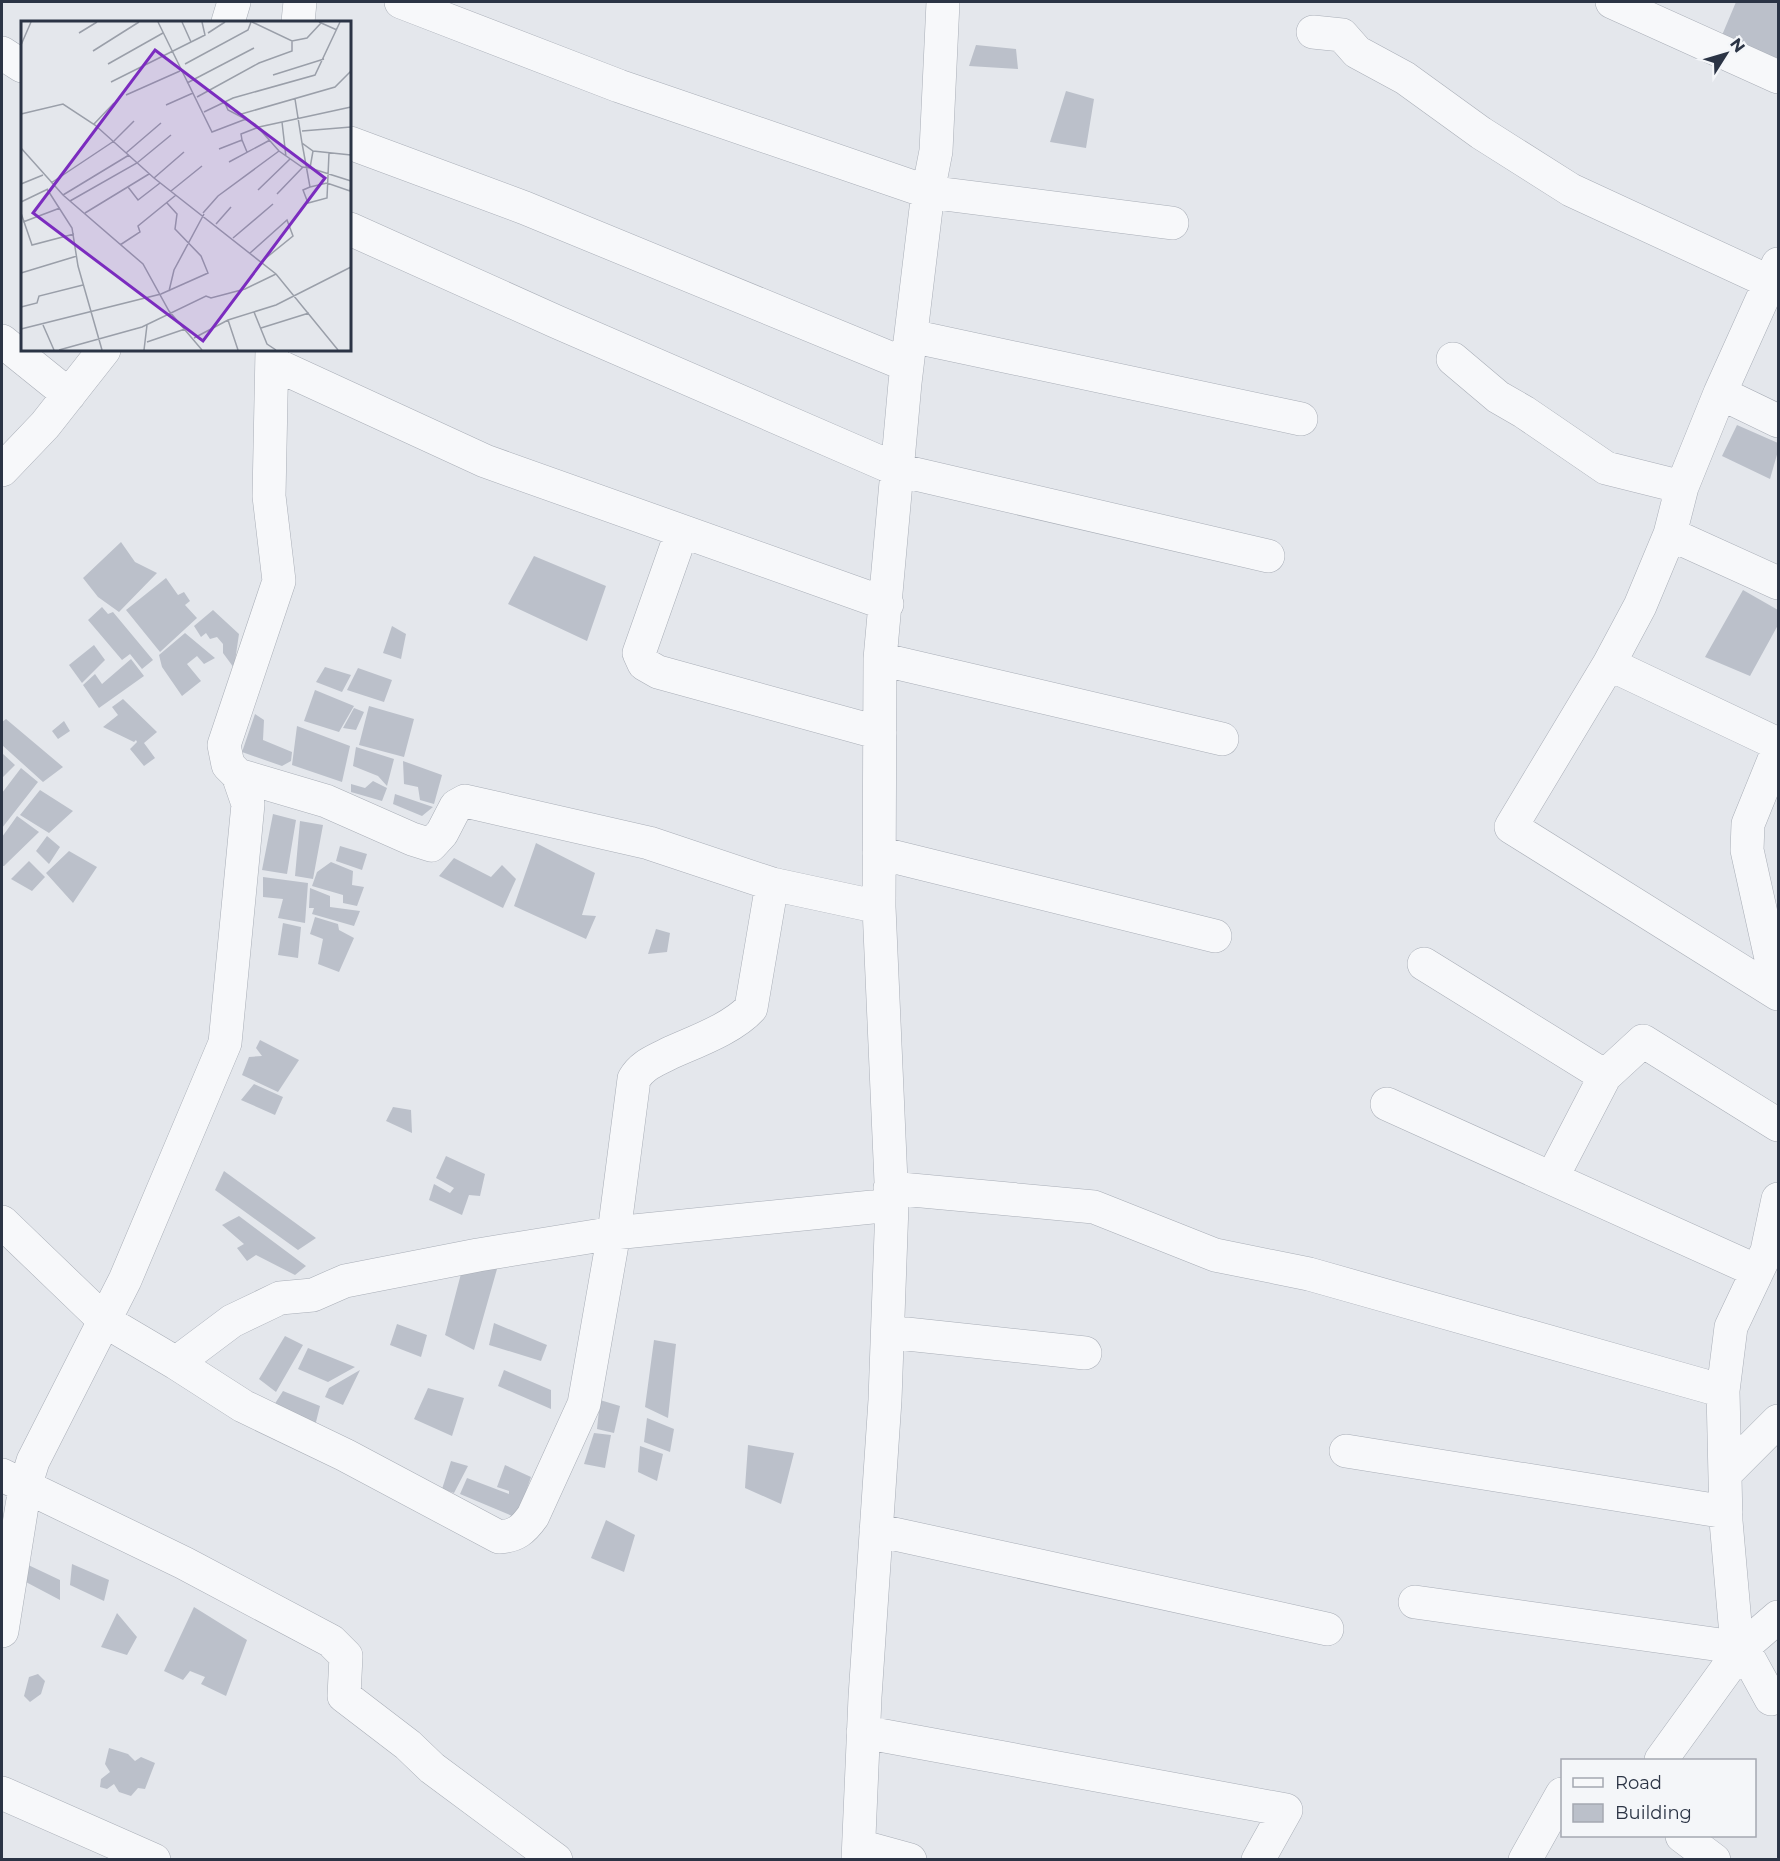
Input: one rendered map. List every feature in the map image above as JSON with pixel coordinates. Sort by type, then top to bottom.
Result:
[{"type":"street","points":[[228,21],[234,2]]},
{"type":"street","points":[[298,21],[300,2]]},
{"type":"street","points":[[401,2],[619,86],[928,192],[1172,223]]},
{"type":"street","points":[[910,1860],[859,1853],[863,1732],[888,1332],[891,1196],[879,908],[880,659],[887,604],[909,351],[928,192],[936,151],[943,2]]},
{"type":"street","points":[[1612,2],[1779,77]]},
{"type":"street","points":[[1313,32],[1342,35],[1357,52],[1405,78],[1481,133],[1571,190],[1774,273],[1720,393],[1682,487],[1670,534],[1640,606],[1609,664],[1511,827],[1779,992]]},
{"type":"street","points":[[2,53],[21,65]]},
{"type":"street","points":[[351,143],[909,351],[1301,419]]},
{"type":"street","points":[[351,229],[898,470],[1268,556]]},
{"type":"street","points":[[2,341],[69,395]]},
{"type":"street","points":[[2,470],[45,425],[103,351]]},
{"type":"street","points":[[2,1631],[13,1481],[33,1461],[125,1280],[225,1043],[248,804],[238,775],[228,765],[224,745],[279,581],[269,496],[272,356],[485,461],[887,604]]},
{"type":"street","points":[[1453,359],[1498,397],[1606,468],[1682,487]]},
{"type":"street","points":[[1720,393],[1779,421]]},
{"type":"street","points":[[682,531],[639,653],[644,664],[658,672],[880,734]]},
{"type":"street","points":[[1670,534],[1779,583]]},
{"type":"street","points":[[880,659],[1222,739]]},
{"type":"street","points":[[1609,664],[1779,744]]},
{"type":"street","points":[[1779,750],[1748,824],[1748,850],[1770,921],[1779,992]]},
{"type":"street","points":[[238,775],[326,801],[412,839],[431,844],[442,833],[456,806],[465,801],[649,843],[772,884],[879,908]]},
{"type":"street","points":[[879,853],[1215,936]]},
{"type":"street","points":[[2,1222],[105,1321],[243,1406],[345,1455],[499,1537],[513,1536],[524,1528],[533,1516],[584,1404],[614,1233],[634,1078],[645,1066],[727,1026],[743,1017],[751,1008],[772,884]]},
{"type":"street","points":[[1424,964],[1605,1076]]},
{"type":"street","points":[[1552,1178],[1605,1076],[1643,1041],[1779,1125]]},
{"type":"street","points":[[1387,1104],[1757,1271]]},
{"type":"street","points":[[176,1363],[232,1321],[280,1298],[313,1295],[345,1281],[467,1257],[614,1233],[891,1196],[1094,1207],[1215,1255],[1309,1274],[1723,1390]]},
{"type":"street","points":[[1776,1703],[1736,1635],[1726,1512],[1723,1390],[1731,1327],[1767,1251],[1779,1199]]},
{"type":"street","points":[[888,1332],[1085,1353]]},
{"type":"street","points":[[1725,1474],[1779,1421]]},
{"type":"street","points":[[1346,1451],[1726,1512]]},
{"type":"street","points":[[13,1481],[184,1563],[331,1641],[346,1656],[344,1696],[408,1745],[432,1768],[556,1860]]},
{"type":"street","points":[[876,1530],[1327,1629]]},
{"type":"street","points":[[1415,1602],[1742,1648]]},
{"type":"street","points":[[1662,1759],[1742,1648],[1779,1617]]},
{"type":"street","points":[[863,1732],[1286,1810],[1258,1860]]},
{"type":"street","points":[[2,1793],[154,1860]]},
{"type":"street","points":[[1525,1860],[1561,1797]]},
{"type":"street","points":[[1683,1837],[1714,1860]]},
{"type":"building","points":[[1736,2],[1778,2],[1778,73],[1717,47]]},
{"type":"building","points":[[976,45],[1016,49],[1018,69],[969,66]]},
{"type":"building","points":[[1066,91],[1094,99],[1086,148],[1050,142]]},
{"type":"building","points":[[1737,425],[1778,443],[1770,479],[1722,456]]},
{"type":"building","points":[[121,542],[135,562],[157,573],[119,612],[98,597],[83,578]]},
{"type":"building","points":[[534,556],[606,586],[587,641],[508,604]]},
{"type":"building","points":[[166,578],[178,595],[184,592],[190,601],[185,605],[197,618],[160,652],[126,610]]},
{"type":"building","points":[[1743,590],[1778,610],[1778,625],[1750,676],[1705,657]]},
{"type":"building","points":[[102,607],[108,614],[113,612],[153,660],[142,669],[130,654],[122,660],[88,620]]},
{"type":"building","points":[[213,610],[239,634],[234,668],[223,653],[223,644],[217,637],[210,639],[206,633],[201,637],[194,626]]},
{"type":"building","points":[[392,626],[406,634],[401,659],[383,653]]},
{"type":"building","points":[[185,633],[215,658],[204,664],[197,656],[187,664],[201,681],[182,696],[162,667],[159,655]]},
{"type":"building","points":[[94,645],[105,660],[82,683],[69,665]]},
{"type":"building","points":[[131,659],[144,676],[99,708],[83,685],[95,674],[102,684]]},
{"type":"building","points":[[325,667],[351,675],[342,692],[316,682]]},
{"type":"building","points":[[358,668],[392,680],[384,702],[347,690]]},
{"type":"building","points":[[315,690],[354,706],[339,732],[304,721]]},
{"type":"building","points":[[123,699],[157,732],[144,743],[155,758],[144,766],[130,749],[137,742],[136,740],[134,742],[103,727],[118,715],[112,707]]},
{"type":"building","points":[[369,706],[414,719],[404,757],[359,745]]},
{"type":"building","points":[[354,708],[364,712],[356,730],[343,728]]},
{"type":"building","points":[[255,714],[264,720],[263,740],[292,752],[291,761],[282,766],[242,752]]},
{"type":"building","points":[[6,719],[63,767],[43,782],[2,745],[2,722]]},
{"type":"building","points":[[64,721],[70,731],[58,739],[52,731]]},
{"type":"building","points":[[297,726],[350,746],[342,782],[292,765]]},
{"type":"building","points":[[356,747],[394,759],[387,786],[378,776],[353,766]]},
{"type":"building","points":[[2,753],[15,765],[2,778]]},
{"type":"building","points":[[403,761],[442,775],[434,804],[420,800],[418,787],[404,784]]},
{"type":"building","points":[[21,768],[38,782],[2,828],[2,793]]},
{"type":"building","points":[[373,781],[387,788],[382,801],[351,792],[351,784],[365,788]]},
{"type":"building","points":[[40,790],[73,811],[49,833],[20,815]]},
{"type":"building","points":[[395,794],[433,807],[422,816],[393,804]]},
{"type":"building","points":[[273,814],[296,820],[287,874],[262,870]]},
{"type":"building","points":[[17,816],[39,832],[2,866],[2,837]]},
{"type":"building","points":[[300,821],[323,825],[313,879],[295,876]]},
{"type":"building","points":[[47,836],[60,847],[49,864],[36,851]]},
{"type":"building","points":[[536,843],[595,873],[582,915],[596,916],[586,939],[514,906]]},
{"type":"building","points":[[340,846],[367,854],[362,870],[336,861]]},
{"type":"building","points":[[69,851],[97,867],[73,903],[46,873]]},
{"type":"building","points":[[454,858],[491,877],[502,865],[516,879],[503,908],[439,876]]},
{"type":"building","points":[[29,861],[45,877],[32,891],[11,879]]},
{"type":"building","points":[[331,862],[353,871],[352,885],[364,887],[357,906],[343,903],[343,895],[312,886],[317,872]]},
{"type":"building","points":[[263,877],[308,883],[305,923],[278,918],[283,899],[263,897]]},
{"type":"building","points":[[310,888],[330,896],[330,907],[360,911],[354,926],[312,914],[314,908],[309,908]]},
{"type":"building","points":[[315,917],[338,924],[339,930],[354,938],[339,972],[318,964],[323,939],[310,934]]},
{"type":"building","points":[[283,923],[301,927],[298,958],[278,955]]},
{"type":"building","points":[[656,929],[670,933],[667,952],[648,954]]},
{"type":"building","points":[[260,1040],[299,1060],[278,1092],[242,1075],[249,1057],[262,1056],[256,1048]]},
{"type":"building","points":[[254,1084],[283,1097],[275,1115],[241,1100]]},
{"type":"building","points":[[393,1107],[411,1110],[412,1133],[386,1121]]},
{"type":"building","points":[[446,1156],[485,1174],[480,1196],[469,1195],[462,1215],[429,1200],[434,1184],[450,1193],[454,1188],[436,1178]]},
{"type":"building","points":[[224,1171],[316,1238],[298,1250],[215,1190]]},
{"type":"building","points":[[239,1216],[306,1266],[295,1275],[256,1255],[247,1261],[237,1248],[244,1244],[222,1225]]},
{"type":"building","points":[[499,1262],[474,1350],[445,1335],[463,1266]]},
{"type":"building","points":[[494,1323],[547,1345],[541,1361],[489,1345]]},
{"type":"building","points":[[397,1324],[427,1335],[421,1357],[390,1345]]},
{"type":"building","points":[[285,1336],[303,1345],[276,1392],[259,1379]]},
{"type":"building","points":[[654,1340],[676,1344],[668,1418],[645,1407]]},
{"type":"building","points":[[308,1348],[355,1367],[328,1382],[298,1369]]},
{"type":"building","points":[[360,1370],[343,1405],[325,1397],[329,1388]]},
{"type":"building","points":[[504,1370],[551,1390],[551,1409],[498,1386]]},
{"type":"building","points":[[428,1388],[464,1398],[452,1436],[414,1419]]},
{"type":"building","points":[[283,1391],[320,1406],[315,1426],[274,1405]]},
{"type":"building","points":[[600,1400],[620,1406],[614,1433],[597,1429]]},
{"type":"building","points":[[647,1418],[674,1429],[670,1452],[644,1442]]},
{"type":"building","points":[[594,1433],[611,1435],[605,1468],[584,1464]]},
{"type":"building","points":[[748,1445],[794,1453],[781,1504],[745,1488]]},
{"type":"building","points":[[640,1446],[663,1454],[657,1481],[638,1472]]},
{"type":"building","points":[[451,1461],[468,1466],[454,1493],[442,1489]]},
{"type":"building","points":[[505,1465],[531,1477],[517,1518],[460,1494],[467,1478],[509,1494],[509,1491],[497,1487]]},
{"type":"building","points":[[606,1520],[635,1535],[624,1572],[591,1558]]},
{"type":"building","points":[[24,1563],[60,1580],[60,1600],[24,1581]]},
{"type":"building","points":[[72,1564],[109,1580],[104,1601],[70,1585]]},
{"type":"building","points":[[194,1607],[247,1640],[226,1696],[201,1684],[205,1677],[190,1671],[183,1680],[164,1671]]},
{"type":"building","points":[[117,1613],[137,1637],[127,1655],[101,1647]]},
{"type":"building","points":[[38,1674],[45,1681],[41,1694],[30,1702],[24,1696],[29,1677]]},
{"type":"building","points":[[109,1748],[128,1754],[135,1761],[141,1757],[155,1763],[145,1789],[138,1788],[131,1796],[119,1792],[114,1784],[107,1789],[100,1787],[101,1779],[110,1772],[105,1764]]}]
